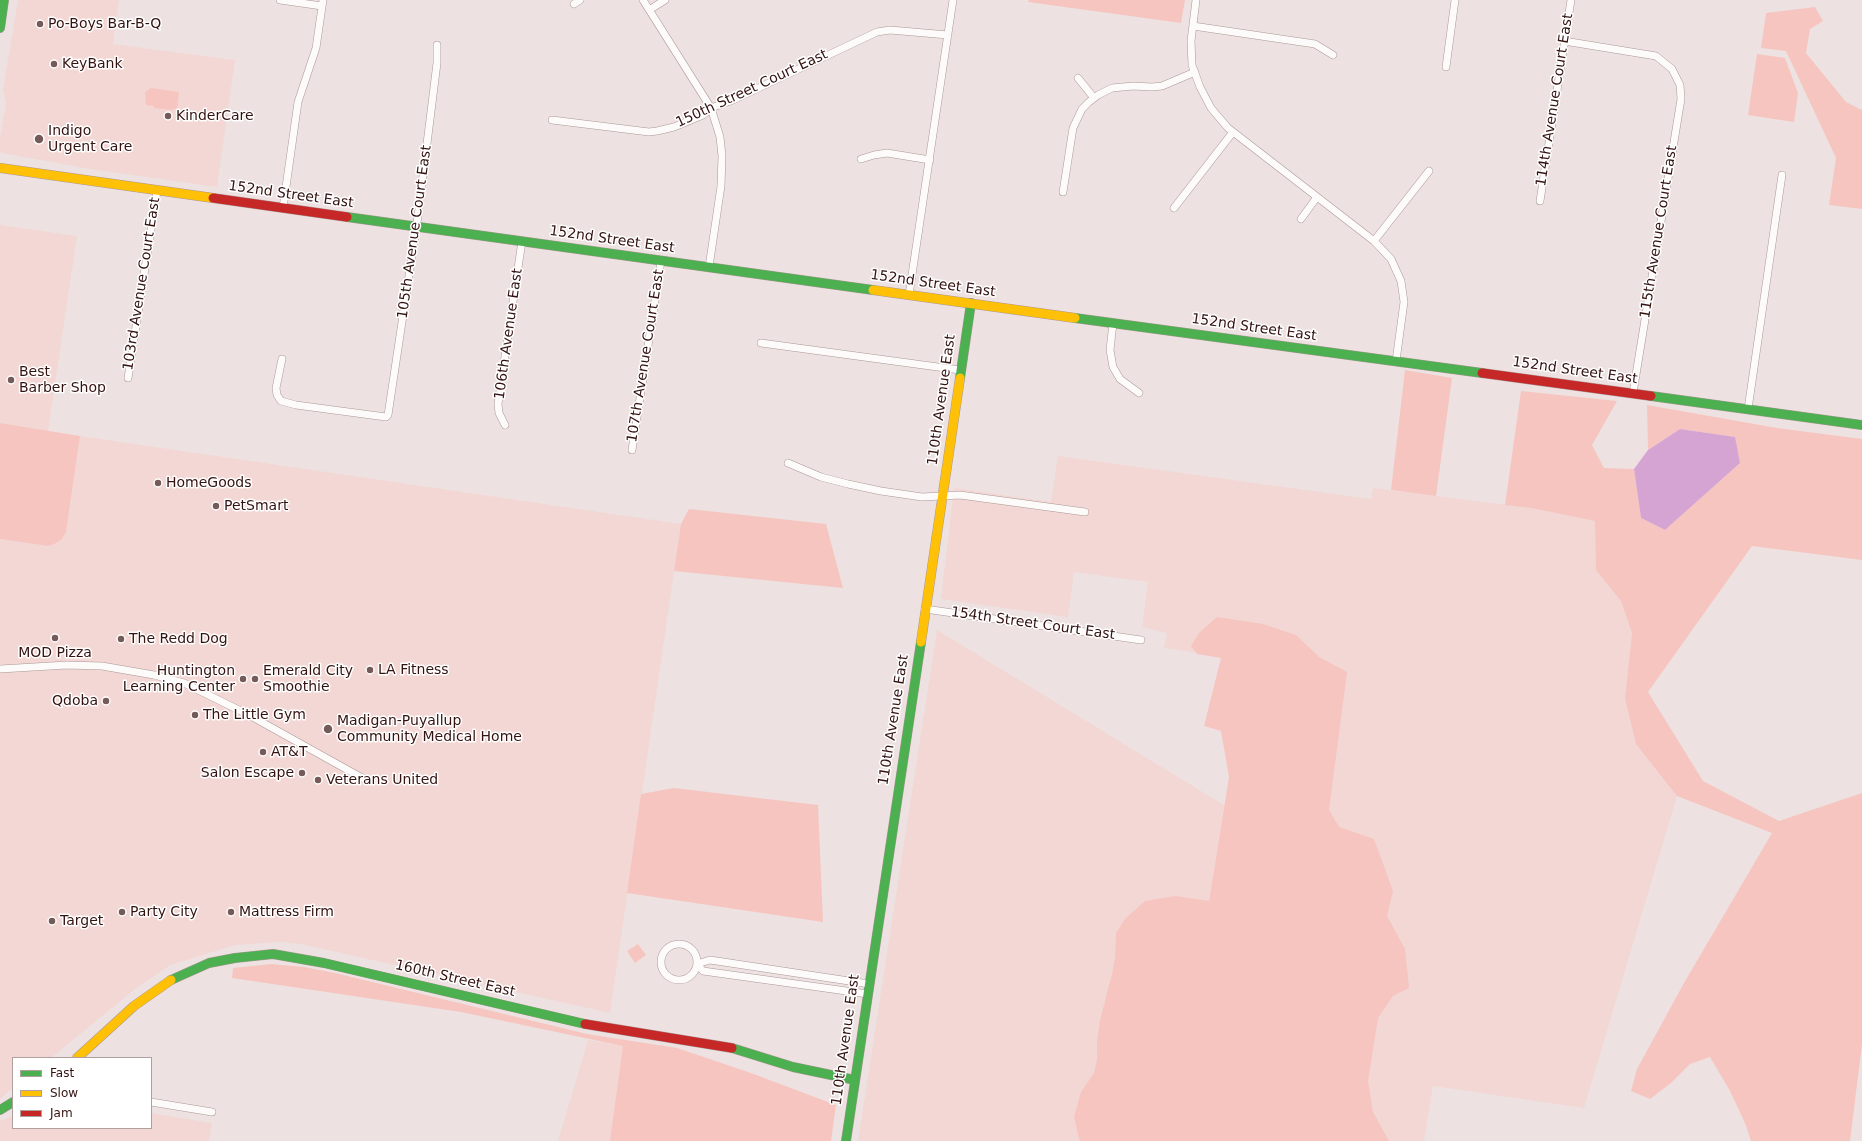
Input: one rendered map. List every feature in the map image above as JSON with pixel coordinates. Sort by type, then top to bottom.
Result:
[{"type":"main road","points":[[0,28],[4,0]]},
{"type":"main road","name":"152nd Street East","points":[[0,168],[661,261],[1862,425]]},
{"type":"main road","name":"110th Avenue East","points":[[846,1141],[943,497],[970,303]]},
{"type":"main road","name":"160th Street East","points":[[78,1057],[151,992],[181,974],[209,964],[235,958],[273,954],[311,960],[590,1025],[731,1048],[793,1067],[855,1080]]},
{"type":"main road","points":[[0,1110],[12,1103]]},
{"type":"street","points":[[280,0],[323,3],[316,48],[298,102],[283,208]]},
{"type":"street","points":[[643,0],[711,108],[720,137],[722,156],[721,186],[709,267]]},
{"type":"street","points":[[649,10],[665,0]]},
{"type":"street","points":[[909,295],[953,0]]},
{"type":"street","points":[[1196,0],[1191,41],[1194,72],[1211,108],[1233,132],[1374,241],[1391,259],[1401,281],[1404,302],[1396,361]]},
{"type":"street","points":[[1446,67],[1455,0]]},
{"type":"street","name":"114th Avenue Court East","points":[[1540,200],[1571,0]]},
{"type":"street","points":[[1193,26],[1315,44],[1333,55]]},
{"type":"street","name":"150th Street Court East","points":[[552,120],[649,132],[657,131],[674,127],[703,115],[711,108],[733,100],[877,32],[890,30],[948,35]]},
{"type":"street","name":"115th Avenue Court East","points":[[1564,41],[1649,54],[1662,60],[1675,73],[1680,85],[1682,99],[1633,393]]},
{"type":"street","name":"105th Avenue Court East","points":[[282,359],[276,388],[277,395],[281,401],[296,405],[386,417],[390,409],[416,227],[437,63],[437,45]]},
{"type":"street","points":[[1063,192],[1072,128],[1082,109],[1094,98],[1112,88],[1122,86],[1162,86],[1194,72]]},
{"type":"street","points":[[1078,78],[1094,98]]},
{"type":"street","points":[[1174,208],[1233,132]]},
{"type":"street","points":[[861,159],[887,153],[930,160]]},
{"type":"street","points":[[1374,241],[1429,171]]},
{"type":"street","points":[[1748,409],[1782,175]]},
{"type":"street","name":"103rd Avenue Court East","points":[[128,378],[157,191]]},
{"type":"street","points":[[1301,219],[1317,197]]},
{"type":"street","name":"106th Avenue East","points":[[506,426],[501,420],[498,404],[522,241]]},
{"type":"street","name":"107th Avenue Court East","points":[[632,450],[661,261]]},
{"type":"street","points":[[1113,323],[1110,350],[1113,367],[1120,379],[1138,393]]},
{"type":"street","points":[[761,343],[960,370]]},
{"type":"street","points":[[788,463],[821,476],[848,484],[922,497],[960,495],[1085,512]]},
{"type":"street","name":"154th Street Court East","points":[[925,609],[1141,640]]},
{"type":"street","points":[[0,669],[67,665],[102,666],[140,672],[184,683],[249,715],[364,779]]},
{"type":"street","points":[[868,994],[703,971],[697,964],[694,952],[685,945],[674,945],[668,948],[662,957],[663,969],[666,974],[676,979],[687,978],[695,969],[697,964],[710,960],[869,984]]},
{"type":"street","points":[[152,1102],[212,1112]]},
{"type":"shaded area","points":[[18,0],[119,0],[113,44],[235,60],[217,187],[90,169],[2,153],[0,150],[0,138],[6,103],[3,89]]},
{"type":"shaded area","points":[[1029,0],[1185,0],[1181,23],[1028,2]]},
{"type":"shaded area","points":[[1815,7],[1823,21],[1810,29],[1806,53],[1846,102],[1862,110],[1862,209],[1829,205],[1836,158],[1786,51],[1761,48],[1766,13]]},
{"type":"shaded area","points":[[1757,54],[1785,58],[1798,93],[1794,122],[1748,115]]},
{"type":"shaded area","points":[[151,88],[179,92],[177,109],[154,108],[154,106],[146,105],[145,92]]},
{"type":"shaded area","points":[[0,225],[77,236],[48,431],[0,423]]},
{"type":"shaded area","points":[[1405,370],[1452,378],[1436,496],[1391,490]]},
{"type":"shaded area","points":[[1521,391],[1617,401],[1592,445],[1604,468],[1634,469],[1641,518],[1665,530],[1740,463],[1734,437],[1680,429],[1648,450],[1647,405],[1777,428],[1862,439],[1862,560],[1752,546],[1648,692],[1703,781],[1779,821],[1862,793],[1862,1044],[1850,1141],[1751,1141],[1745,1123],[1730,1091],[1710,1057],[1690,1064],[1671,1083],[1650,1099],[1631,1091],[1637,1069],[1684,983],[1772,833],[1677,796],[1636,744],[1625,698],[1632,633],[1621,601],[1596,570],[1595,521],[1531,508],[1505,505]]},
{"type":"shaded area","points":[[0,423],[80,436],[66,532],[61,540],[54,544],[48,546],[0,539]]},
{"type":"shaded area","points":[[1680,429],[1735,437],[1740,463],[1665,530],[1641,518],[1634,469],[1648,450]]},
{"type":"shaded area","points":[[80,436],[681,524],[610,1013],[301,944],[281,942],[235,945],[170,965],[135,989],[52,1057],[12,1057],[12,1089],[0,1099],[0,539],[48,546],[61,539],[66,532]]},
{"type":"shaded area","points":[[1058,456],[1371,499],[1373,488],[1531,508],[1595,521],[1632,633],[1625,698],[1677,796],[1584,1108],[1433,1086],[1424,1141],[1346,1141],[1245,660],[1164,648],[1167,633],[1142,627],[1148,582],[1074,572],[1068,617],[941,599],[954,488],[1051,502]]},
{"type":"shaded area","points":[[689,509],[826,524],[843,588],[674,571],[681,524]]},
{"type":"shaded area","points":[[1217,617],[1263,624],[1296,635],[1319,657],[1347,672],[1329,810],[1339,827],[1374,839],[1393,891],[1387,916],[1405,949],[1409,988],[1393,996],[1378,1018],[1368,1081],[1373,1112],[1389,1141],[1080,1141],[1079,1138],[1074,1117],[1081,1092],[1094,1073],[1097,1060],[1097,1042],[1100,1021],[1115,958],[1116,933],[1125,919],[1145,901],[1175,896],[1209,901],[1229,777],[1221,731],[1204,726],[1221,658],[1197,654],[1191,646],[1199,633]]},
{"type":"shaded area","points":[[937,630],[1224,805],[1175,1119],[1315,1141],[858,1141]]},
{"type":"shaded area","points":[[674,788],[818,805],[823,922],[627,893],[641,794]]},
{"type":"shaded area","points":[[638,944],[646,955],[635,963],[627,951]]},
{"type":"shaded area","points":[[271,964],[304,967],[335,973],[587,1034],[677,1048],[751,1073],[836,1105],[831,1141],[610,1141],[623,1046],[461,1012],[232,978],[233,968]]},
{"type":"shaded area","points":[[588,1040],[624,1046],[610,1141],[558,1141]]},
{"type":"shaded area","points":[[152,1113],[212,1123],[209,1141],[0,1141],[0,1121],[12,1116],[12,1129],[152,1129]]},
{"type":"traffic: fast","points":[[0,28],[4,0]]},
{"type":"traffic: fast","points":[[347,217],[873,290]]},
{"type":"traffic: fast","points":[[960,378],[971,303]]},
{"type":"traffic: fast","points":[[1075,318],[1482,373]]},
{"type":"traffic: fast","points":[[1651,396],[1862,425]]},
{"type":"traffic: fast","points":[[846,1141],[921,642]]},
{"type":"traffic: fast","points":[[171,980],[209,963],[235,958],[273,954],[324,963],[585,1024]]},
{"type":"traffic: fast","points":[[732,1048],[793,1067],[855,1080]]},
{"type":"traffic: fast","points":[[0,1110],[12,1103]]},
{"type":"traffic: slow","points":[[0,168],[213,198]]},
{"type":"traffic: slow","points":[[873,290],[1075,318]]},
{"type":"traffic: slow","points":[[921,642],[960,378]]},
{"type":"traffic: slow","points":[[78,1057],[134,1006],[171,980]]},
{"type":"traffic: jam","points":[[213,198],[347,217]]},
{"type":"traffic: jam","points":[[1482,373],[1651,396]]},
{"type":"traffic: jam","points":[[585,1024],[732,1048]]},
{"type":"place","name":"Po-Boys Bar-B-Q","points":[[40,24]]},
{"type":"place","name":"KeyBank","points":[[54,64]]},
{"type":"place","name":"KinderCare","points":[[168,116]]},
{"type":"place","name":"Indigo Urgent Care","points":[[39,139]]},
{"type":"place","name":"Best Barber Shop","points":[[11,380]]},
{"type":"place","name":"HomeGoods","points":[[158,483]]},
{"type":"place","name":"PetSmart","points":[[216,506]]},
{"type":"place","name":"MOD Pizza","points":[[55,638]]},
{"type":"place","name":"The Redd Dog","points":[[121,639]]},
{"type":"place","name":"LA Fitness","points":[[370,670]]},
{"type":"place","name":"Huntington Learning Center","points":[[243,679]]},
{"type":"place","name":"Emerald City Smoothie","points":[[255,679]]},
{"type":"place","name":"Qdoba","points":[[106,701]]},
{"type":"place","name":"The Little Gym","points":[[195,715]]},
{"type":"place","name":"Madigan-Puyallup Community Medical Home","points":[[328,729]]},
{"type":"place","name":"AT&T","points":[[263,752]]},
{"type":"place","name":"Salon Escape","points":[[302,773]]},
{"type":"place","name":"Veterans United","points":[[318,780]]},
{"type":"place","name":"Party City","points":[[122,912]]},
{"type":"place","name":"Mattress Firm","points":[[231,912]]},
{"type":"place","name":"Target","points":[[52,921]]}]
